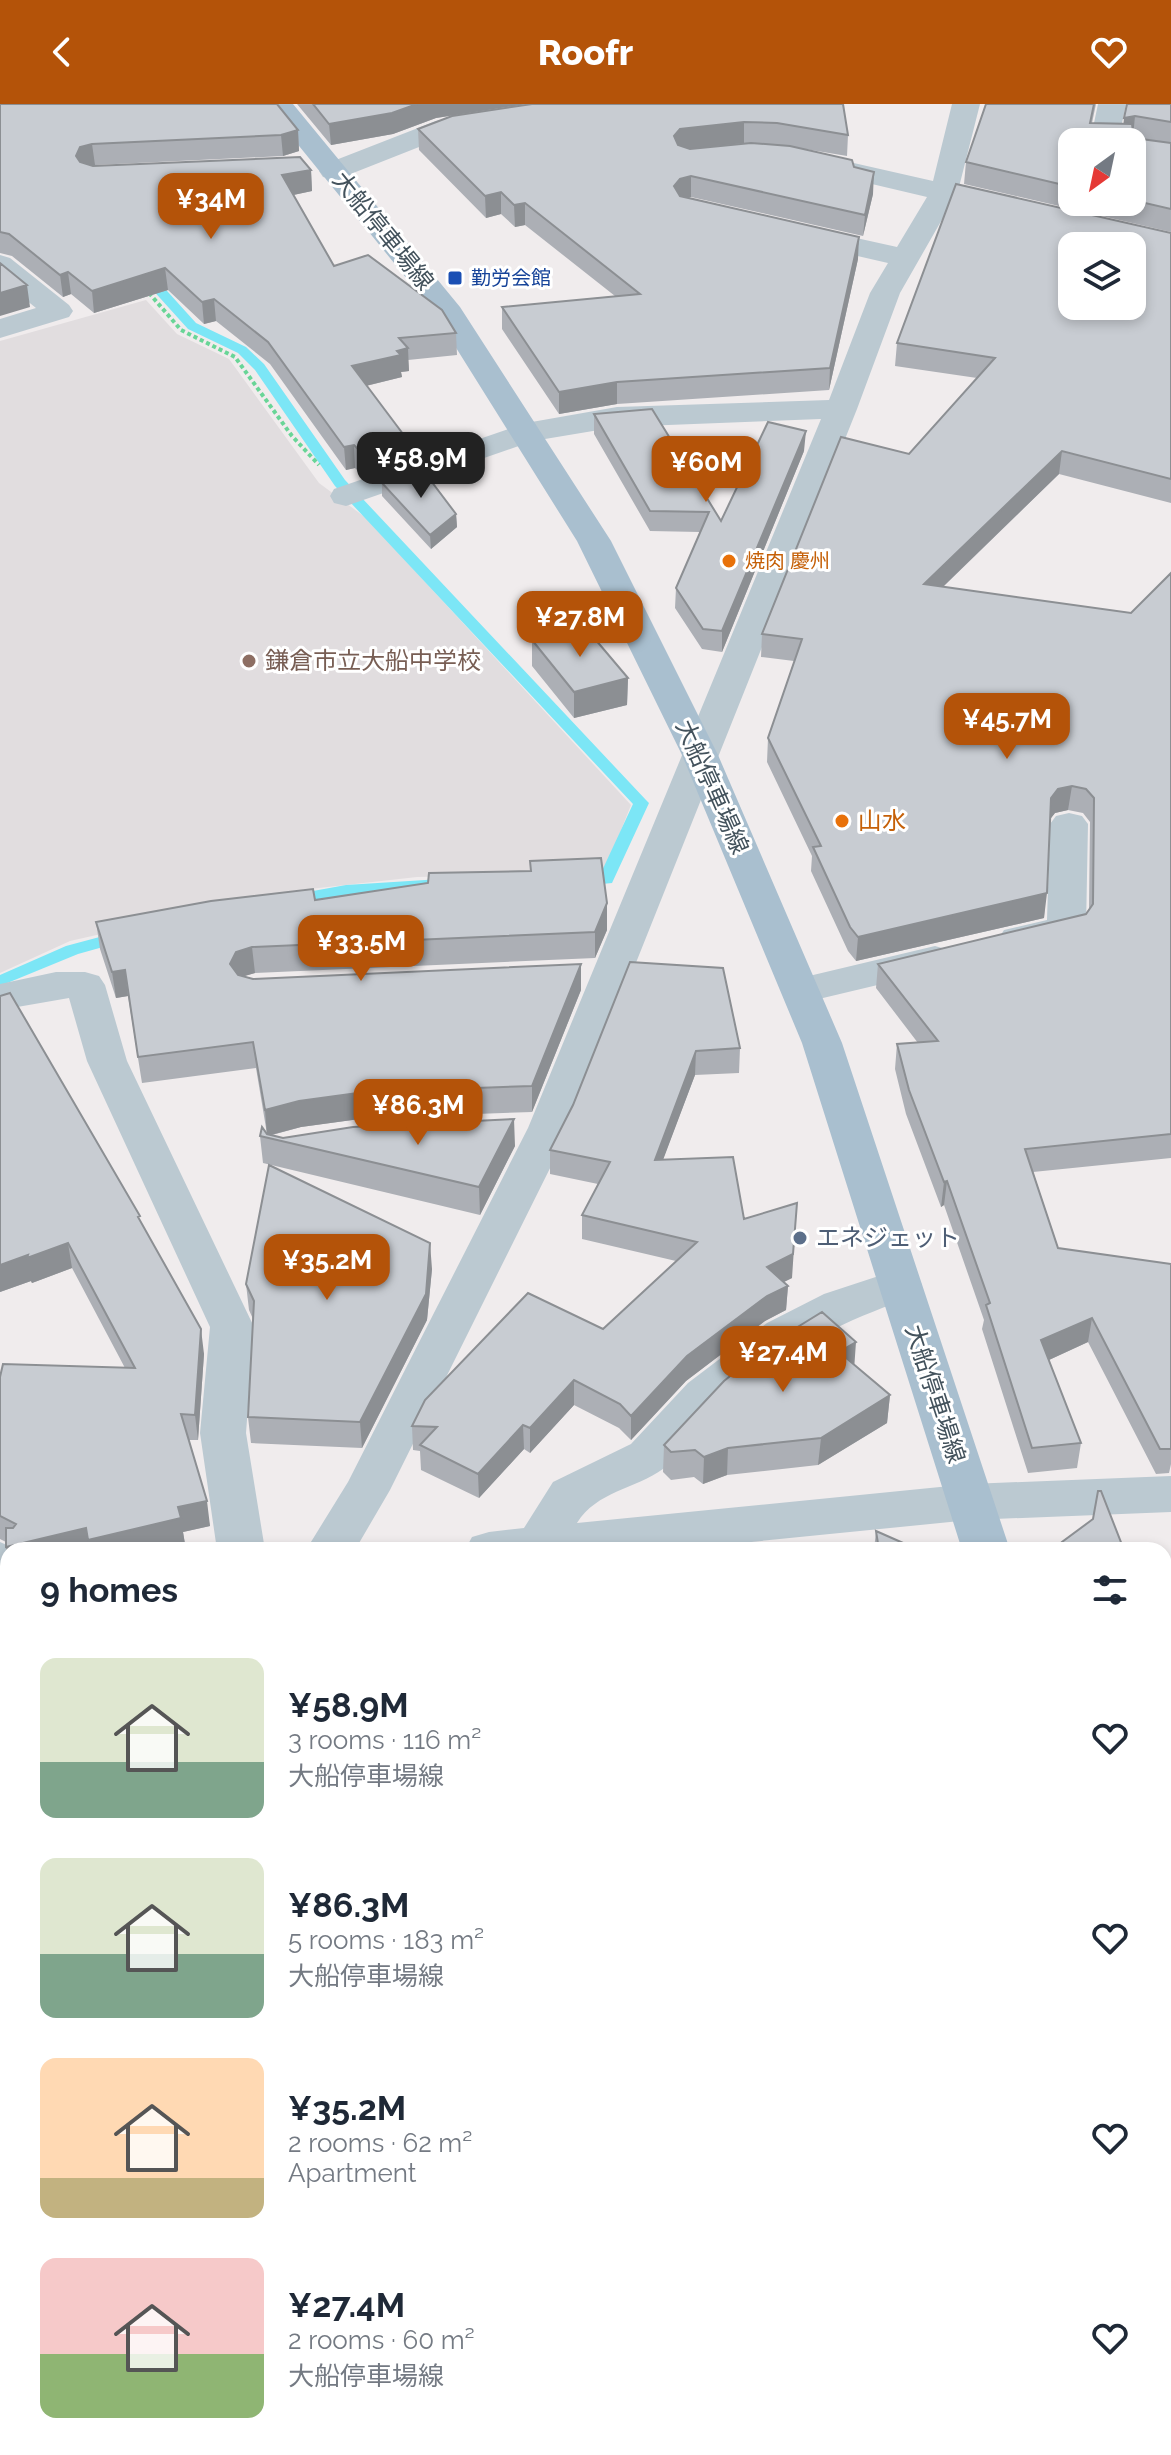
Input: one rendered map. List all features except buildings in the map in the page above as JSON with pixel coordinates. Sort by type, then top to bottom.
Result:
[{"type":"main road","name":"大船停車場線","points":[[279,104],[318,168],[445,307],[594,541],[700,755],[822,1043],[983,1542]]},
{"type":"street","points":[[335,1542],[367,1490],[549,1128],[841,409],[885,293],[944,192],[966,104]]},
{"type":"street","points":[[1107,128],[1112,104]]},
{"type":"street","points":[[318,168],[446,127],[504,119]]},
{"type":"street","points":[[789,156],[990,202]]},
{"type":"street","points":[[782,230],[905,258]]},
{"type":"street","points":[[0,264],[58,311],[0,329]]},
{"type":"street","points":[[346,496],[526,433],[617,417],[841,409]]},
{"type":"street","points":[[802,990],[1066,928],[1069,824]]},
{"type":"street","points":[[567,974],[612,973]]},
{"type":"street","points":[[0,997],[56,985],[85,985],[107,1061],[232,1327],[223,1433],[240,1542]]},
{"type":"street","points":[[504,1130],[549,1128]]},
{"type":"street","points":[[525,1542],[570,1495],[647,1456],[704,1395],[783,1334],[840,1305],[900,1285]]},
{"type":"street","points":[[570,1542],[970,1502],[1171,1494]]},
{"type":"path","points":[[150,293],[181,330],[235,357],[292,436],[346,496]]},
{"type":"shaded area","name":"鎌倉市立大船中学校","points":[[146,300],[177,334],[229,359],[319,483],[366,518],[631,805],[604,873],[417,877],[292,891],[70,941],[0,973],[0,341]]},
{"type":"waterway","points":[[145,274],[192,326],[242,350],[260,367],[340,483],[641,803],[606,880],[582,881]]},
{"type":"waterway","points":[[291,900],[346,890],[441,884]]},
{"type":"waterway","points":[[0,981],[72,950],[122,936]]},
{"type":"place","name":"勤労会館","points":[[455,278]]},
{"type":"place","name":"焼肉 慶州","points":[[729,561]]},
{"type":"place","name":"鎌倉市立大船中学校","points":[[249,661]]},
{"type":"place","name":"山水","points":[[842,821]]},
{"type":"place","name":"エネジェット","points":[[800,1238]]}]
